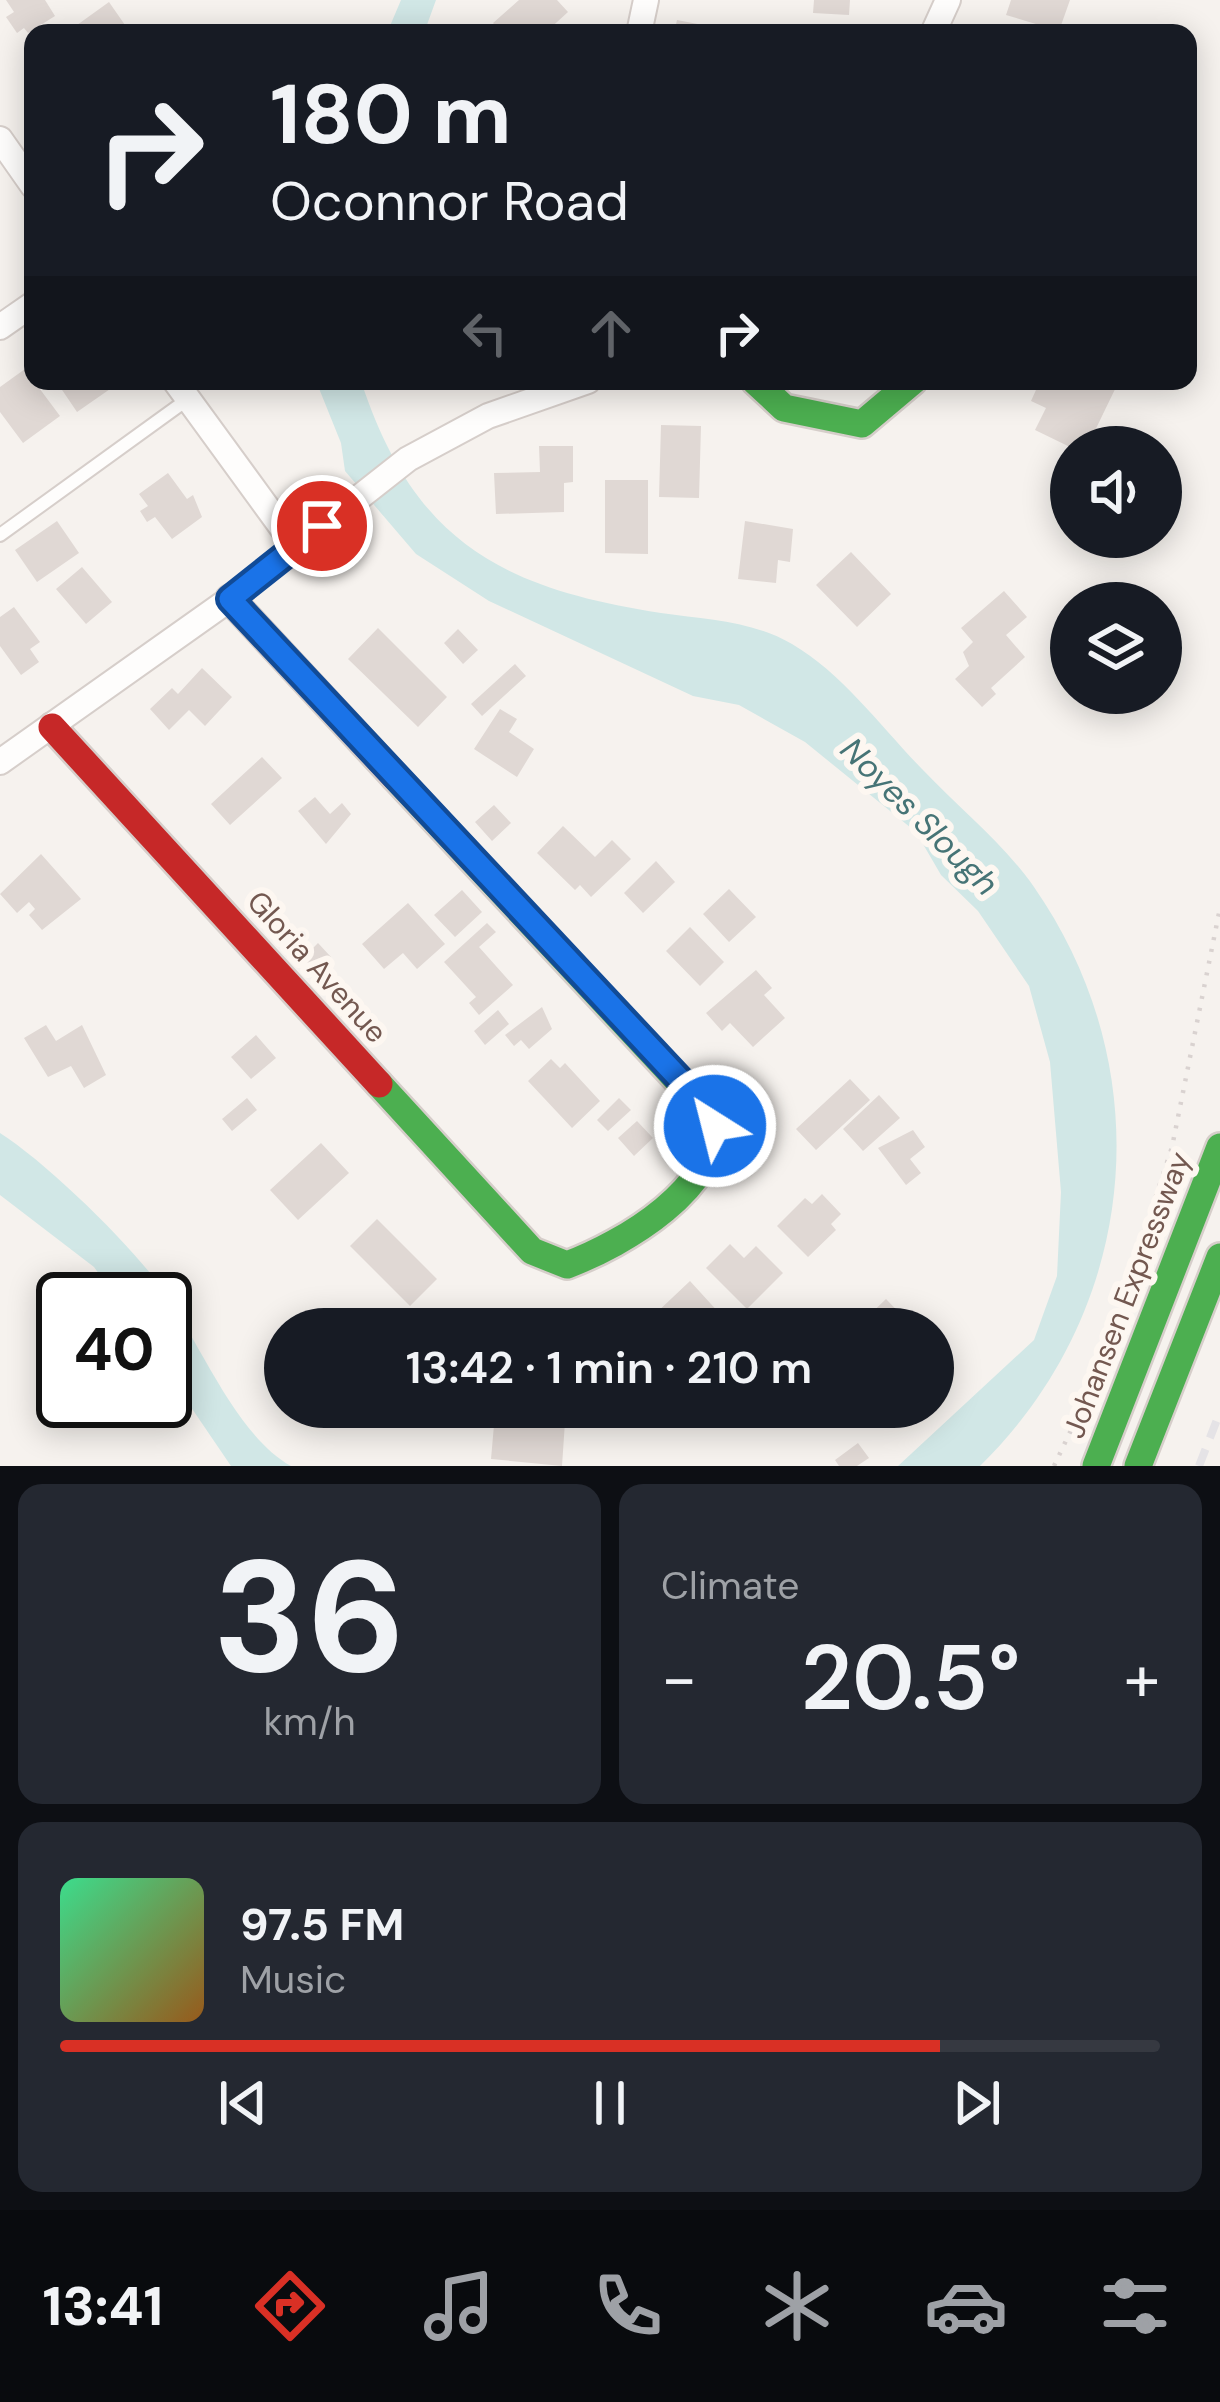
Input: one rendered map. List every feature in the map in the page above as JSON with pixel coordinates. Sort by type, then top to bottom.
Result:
[{"type":"main road","points":[[765,390],[784,408],[862,424],[902,390]]},
{"type":"main road","name":"Gloria Avenue","points":[[52,727],[532,1251],[567,1265],[607,1250],[705,1166],[716,1139],[713,1118],[230,599]]},
{"type":"main road","name":"Johansen Expressway","points":[[1096,1466],[1220,1148]]},
{"type":"main road","points":[[1138,1466],[1220,1257]]},
{"type":"street","points":[[0,139],[24,173]]},
{"type":"street","points":[[181,390],[296,547]]},
{"type":"street","points":[[0,762],[230,599],[408,459],[488,416],[562,390]]},
{"type":"lane","points":[[0,535],[181,390]]},
{"type":"path","points":[[1116,1316],[1172,1147],[1220,908]]},
{"type":"path","points":[[1054,1466],[1076,1419]]},
{"type":"water","points":[[401,0],[436,0],[427,24],[391,24]]},
{"type":"water","name":"Noyes Slough","points":[[320,390],[365,390],[408,482],[437,519],[471,548],[510,571],[604,602],[760,630],[811,656],[861,702],[1034,887],[1075,958],[1102,1033],[1115,1110],[1115,1187],[1101,1263],[1074,1336],[1033,1404],[980,1466],[898,1466],[939,1428],[954,1428],[954,1414],[1034,1340],[1057,1276],[1061,1192],[1050,1062],[1029,986],[978,911],[941,875],[916,832],[805,742],[739,705],[693,696],[489,601],[416,554],[345,471],[341,443]]},
{"type":"water","points":[[0,1133],[63,1183],[149,1272],[98,1272],[0,1195]]},
{"type":"water","points":[[192,1337],[252,1432],[291,1466],[231,1466],[192,1409]]},
{"type":"building","points":[[6,0],[45,0],[55,16],[42,24],[24,24],[17,33],[6,17],[14,12]]},
{"type":"building","points":[[519,0],[557,0],[568,12],[555,24],[493,23]]},
{"type":"building","points":[[814,0],[850,0],[849,15],[813,13]]},
{"type":"building","points":[[1011,0],[1070,0],[1061,24],[1036,24],[1006,15]]},
{"type":"building","points":[[109,2],[124,24],[78,24]]},
{"type":"building","points":[[24,370],[24,390],[41,390],[60,416],[23,443],[0,412],[0,387]]},
{"type":"building","points":[[62,390],[109,390],[77,412]]},
{"type":"building","points":[[1036,390],[1115,390],[1097,426],[1050,426],[1050,437],[1035,430],[1046,408],[1031,401]]},
{"type":"building","points":[[661,425],[701,426],[699,498],[659,497]]},
{"type":"building","points":[[539,446],[573,446],[573,482],[564,483],[564,512],[496,514],[494,473],[540,472]]},
{"type":"building","points":[[168,473],[187,499],[193,495],[202,517],[172,539],[155,517],[147,522],[140,511],[148,506],[139,494]]},
{"type":"building","points":[[605,480],[648,480],[648,554],[605,553]]},
{"type":"building","points":[[57,521],[79,553],[37,582],[15,550]]},
{"type":"building","points":[[745,521],[793,529],[790,562],[778,560],[776,583],[738,579]]},
{"type":"building","points":[[851,552],[891,594],[857,627],[816,585]]},
{"type":"building","points":[[82,567],[112,602],[86,624],[56,589]]},
{"type":"building","points":[[1004,591],[1027,617],[1006,635],[1025,657],[991,688],[996,694],[982,707],[955,679],[969,666],[963,652],[973,642],[961,628]]},
{"type":"building","points":[[14,607],[40,642],[30,649],[39,662],[21,675],[0,646],[0,617]]},
{"type":"building","points":[[378,628],[447,697],[418,727],[348,659]]},
{"type":"building","points":[[458,629],[478,650],[463,664],[444,643]]},
{"type":"building","points":[[515,664],[526,676],[482,716],[471,704]]},
{"type":"building","points":[[202,668],[232,697],[205,726],[189,710],[169,730],[150,709],[172,688],[178,694]]},
{"type":"building","points":[[500,709],[517,719],[509,732],[534,749],[517,777],[474,749]]},
{"type":"building","points":[[262,757],[282,778],[230,825],[211,804]]},
{"type":"building","points":[[315,797],[330,814],[342,803],[351,814],[326,844],[298,811]]},
{"type":"building","points":[[494,805],[511,823],[492,841],[475,822]]},
{"type":"building","points":[[563,826],[595,857],[612,840],[631,859],[591,897],[580,885],[575,890],[537,853]]},
{"type":"building","points":[[41,854],[81,899],[42,930],[29,915],[35,909],[29,902],[17,913],[0,894]]},
{"type":"building","points":[[656,861],[675,882],[643,913],[624,893]]},
{"type":"building","points":[[729,889],[756,917],[729,942],[703,914]]},
{"type":"building","points":[[462,890],[482,912],[455,937],[434,915]]},
{"type":"building","points":[[408,903],[445,944],[417,969],[403,953],[384,969],[362,944]]},
{"type":"building","points":[[487,923],[496,932],[479,947],[513,985],[479,1015],[469,1003],[476,997],[444,962]]},
{"type":"building","points":[[690,927],[724,962],[700,986],[666,951]]},
{"type":"building","points":[[318,943],[331,957],[316,971],[303,958]]},
{"type":"building","points":[[756,970],[772,988],[764,995],[785,1018],[753,1047],[730,1023],[722,1031],[706,1013]]},
{"type":"building","points":[[542,1007],[552,1029],[529,1049],[521,1040],[514,1046],[505,1035]]},
{"type":"building","points":[[498,1010],[509,1024],[485,1045],[474,1031]]},
{"type":"building","points":[[46,1025],[56,1041],[82,1025],[106,1075],[84,1088],[71,1066],[48,1077],[24,1038]]},
{"type":"building","points":[[256,1035],[276,1058],[251,1079],[231,1057]]},
{"type":"building","points":[[551,1059],[560,1068],[565,1063],[600,1101],[572,1128],[528,1081]]},
{"type":"building","points":[[850,1079],[870,1100],[816,1150],[796,1129]]},
{"type":"building","points":[[879,1095],[900,1118],[863,1151],[843,1129]]},
{"type":"building","points":[[247,1098],[257,1110],[232,1131],[222,1119]]},
{"type":"building","points":[[619,1098],[631,1110],[608,1131],[597,1120]]},
{"type":"building","points":[[637,1121],[653,1138],[634,1156],[618,1138]]},
{"type":"building","points":[[913,1130],[925,1147],[910,1159],[921,1173],[906,1185],[878,1148]]},
{"type":"building","points":[[321,1143],[349,1173],[298,1220],[270,1190]]},
{"type":"building","points":[[822,1194],[841,1214],[831,1224],[836,1230],[808,1257],[777,1226],[805,1198],[812,1204]]},
{"type":"building","points":[[377,1219],[437,1279],[410,1306],[350,1246]]},
{"type":"building","points":[[730,1244],[744,1258],[756,1246],[783,1273],[746,1308],[706,1268]]},
{"type":"building","points":[[690,1281],[715,1308],[661,1308]]},
{"type":"building","points":[[494,1428],[565,1428],[562,1466],[491,1459]]},
{"type":"building","points":[[858,1443],[869,1458],[857,1466],[839,1466],[835,1460]]},
{"type":"railway","points":[[1199,1466],[1220,1412]]},
{"type":"traffic: fast","points":[[765,390],[784,408],[862,424],[902,390]]},
{"type":"traffic: fast","points":[[379,1084],[532,1251],[567,1265],[615,1243],[664,1210],[702,1167],[712,1143],[713,1118],[395,777]]},
{"type":"traffic: fast","points":[[1096,1466],[1220,1147]]},
{"type":"traffic: fast","points":[[1138,1466],[1220,1257]]},
{"type":"traffic: jam","points":[[230,599],[395,777]]},
{"type":"traffic: jam","points":[[52,727],[379,1084]]},
{"type":"route","points":[[322,526],[230,599],[704,1105],[715,1126]]}]
